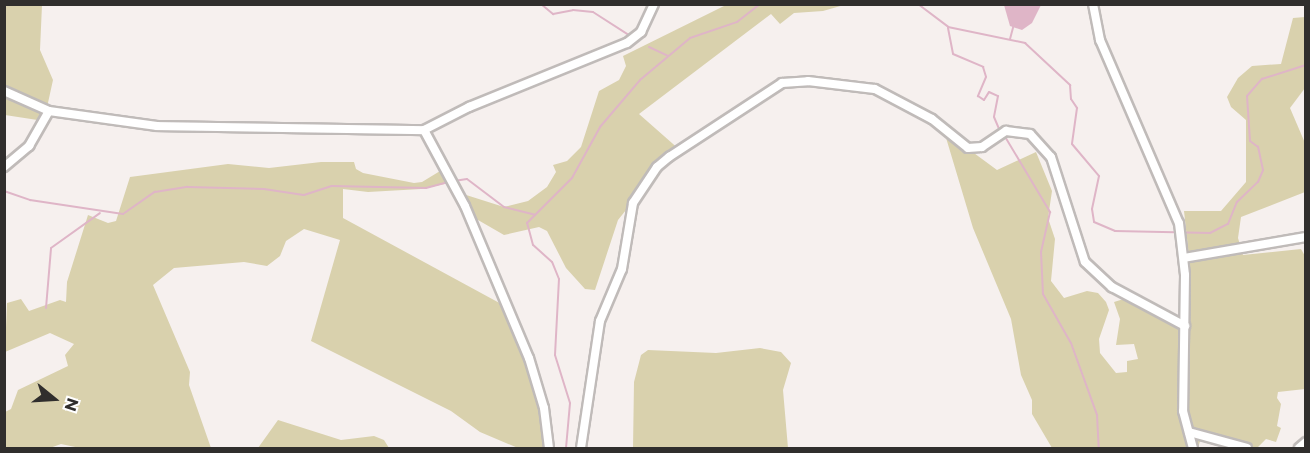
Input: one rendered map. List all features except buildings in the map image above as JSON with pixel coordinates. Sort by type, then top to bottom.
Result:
[{"type":"street","points":[[4,91],[49,111],[157,126],[424,130],[469,107],[627,43],[641,32],[654,4]]},
{"type":"street","points":[[1093,4],[1100,40],[1179,223],[1182,236],[1185,326],[1183,401],[1193,448]]},
{"type":"street","points":[[580,448],[600,321],[622,269],[633,203],[657,167],[669,157],[782,83],[808,81],[875,89],[932,119],[968,148],[982,147],[1006,131],[1030,134],[1052,157],[1085,262],[1112,286],[1185,326]]},
{"type":"street","points":[[4,167],[29,146],[49,111]]},
{"type":"street","points":[[424,130],[432,149],[452,181],[529,358],[544,408],[549,448]]},
{"type":"street","points":[[1184,258],[1305,237]]},
{"type":"street","points":[[1189,432],[1247,448]]},
{"type":"street","points":[[1299,448],[1305,442]]},
{"type":"shaded area","points":[[1004,4],[1041,5],[1032,23],[1022,30],[1010,26]]},
{"type":"shaded area","points":[[4,5],[42,5],[40,50],[53,80],[44,121],[5,115]]},
{"type":"shaded area","points":[[726,5],[844,5],[823,11],[794,13],[780,24],[771,14],[639,114],[681,151],[650,180],[618,220],[595,290],[585,289],[566,268],[547,231],[539,227],[504,235],[478,220],[471,222],[463,194],[504,207],[528,201],[547,187],[556,172],[553,165],[567,161],[581,147],[599,91],[619,80],[626,66],[623,56]]},
{"type":"shaded area","points":[[1305,17],[1305,88],[1290,108],[1305,143],[1305,192],[1241,217],[1238,238],[1243,255],[1301,249],[1305,256],[1305,389],[1278,392],[1277,398],[1281,404],[1277,426],[1281,428],[1276,442],[1266,439],[1257,448],[1238,448],[1201,438],[1198,448],[1052,448],[1032,414],[1032,400],[1021,375],[1011,319],[973,228],[944,131],[997,170],[1036,152],[1052,191],[1048,218],[1055,239],[1051,281],[1064,298],[1087,291],[1098,293],[1106,302],[1109,310],[1099,339],[1100,353],[1116,373],[1127,372],[1127,361],[1138,359],[1134,344],[1116,345],[1120,319],[1114,302],[1127,298],[1174,327],[1188,326],[1190,266],[1184,211],[1221,211],[1246,182],[1246,120],[1231,107],[1227,97],[1238,78],[1252,66],[1281,64],[1293,18]]},
{"type":"shaded area","points":[[321,162],[354,162],[356,169],[363,173],[414,183],[422,182],[445,168],[454,182],[421,189],[368,192],[343,189],[343,218],[505,306],[534,367],[550,448],[518,448],[480,432],[451,411],[311,341],[340,240],[304,229],[286,241],[280,256],[267,266],[244,262],[174,268],[153,285],[190,372],[189,385],[211,448],[80,448],[61,444],[50,448],[5,448],[5,412],[11,409],[18,390],[68,366],[65,355],[74,344],[50,333],[5,352],[7,303],[21,299],[29,311],[60,300],[66,302],[67,282],[88,215],[108,223],[116,221],[130,177],[228,164],[269,168]]},
{"type":"shaded area","points":[[760,348],[781,352],[791,363],[783,390],[788,448],[633,448],[634,382],[641,355],[648,350],[716,353]]},
{"type":"shaded area","points":[[278,420],[341,440],[374,436],[384,440],[389,448],[258,448]]},
{"type":"waterway","points":[[541,4],[553,14],[573,10],[593,12],[632,37]]},
{"type":"waterway","points":[[566,448],[570,403],[555,355],[559,279],[552,262],[533,245],[527,223],[572,178],[600,127],[640,80],[690,38],[737,22],[760,4]]},
{"type":"waterway","points":[[918,4],[948,27],[1025,43],[1070,85],[1071,99],[1077,108],[1072,144],[1099,176],[1092,209],[1094,222],[1115,231],[1210,233],[1228,224],[1237,202],[1258,182],[1263,170],[1258,147],[1250,141],[1247,96],[1262,79],[1306,65]]},
{"type":"waterway","points":[[1010,39],[1014,24]]},
{"type":"waterway","points":[[948,28],[953,54],[983,67],[986,77],[978,96],[984,100],[989,92],[998,96],[994,117],[1000,131]]},
{"type":"waterway","points":[[649,47],[668,56]]},
{"type":"waterway","points":[[1004,135],[1050,212],[1041,252],[1043,294],[1071,343],[1097,415],[1099,448]]},
{"type":"waterway","points":[[454,181],[467,179],[504,207],[535,215]]},
{"type":"waterway","points":[[4,191],[30,200],[123,214],[155,192],[188,187],[264,189],[304,195],[332,186],[426,188],[448,182]]},
{"type":"waterway","points":[[46,308],[51,248],[100,213]]}]
